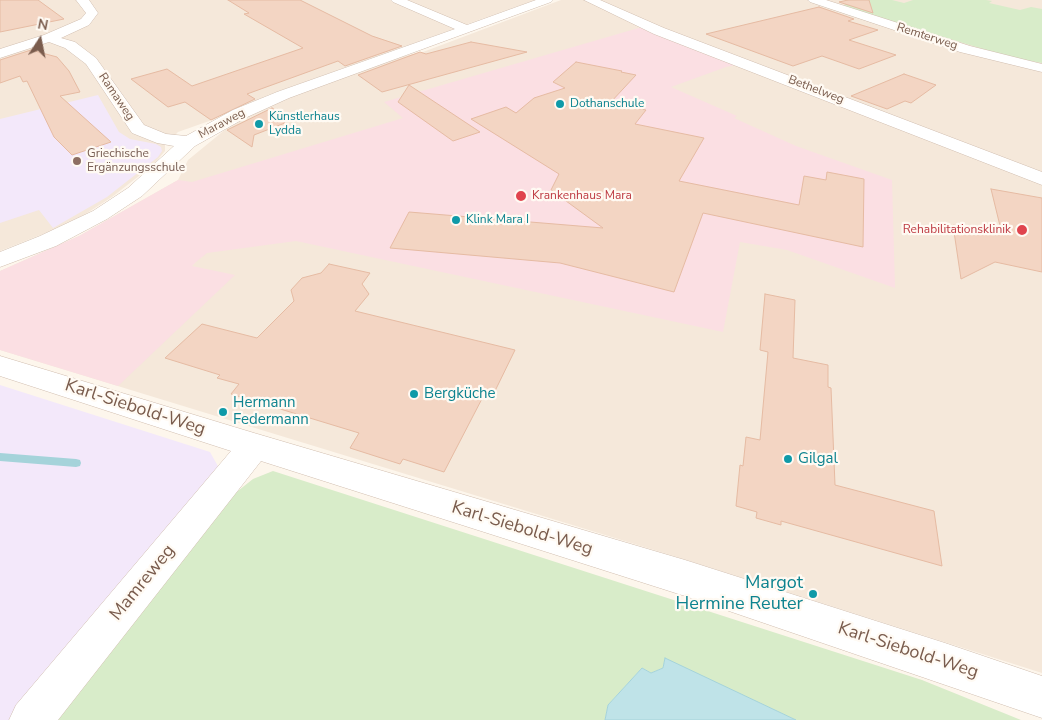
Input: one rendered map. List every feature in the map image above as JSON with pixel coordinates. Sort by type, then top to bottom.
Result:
[{"type":"street","points":[[0,54],[69,30],[90,17],[92,13],[90,8],[82,0]]},
{"type":"street","points":[[397,0],[466,29]]},
{"type":"street","name":"Maraweg","points":[[0,260],[48,241],[100,215],[135,192],[189,142],[239,114],[283,94],[547,0]]},
{"type":"street","name":"Bethelweg","points":[[590,0],[659,30],[1042,179]]},
{"type":"street","name":"Remterweg","points":[[815,0],[965,49],[1002,60],[1042,68]]},
{"type":"street","name":"Ramaweg","points":[[49,38],[70,45],[91,61],[138,129],[163,139],[189,142]]},
{"type":"street","name":"Karl-Siebold-Weg","points":[[0,366],[685,578],[936,660],[1042,698]]},
{"type":"street","name":"Mamreweg","points":[[31,720],[254,446]]},
{"type":"shaded area","points":[[0,0],[535,0],[268,95],[212,120],[178,132],[165,145],[165,151],[153,165],[112,197],[84,215],[53,230],[0,251]]},
{"type":"shaded area","points":[[561,0],[1042,0],[1042,673],[677,557],[0,350],[0,271],[79,236],[178,180],[188,160],[232,124],[270,105],[340,78],[404,56],[423,52]]},
{"type":"shaded area","name":"Krankenhaus Mara","points":[[642,27],[740,64],[726,67],[671,87],[737,116],[734,118],[796,146],[892,180],[895,288],[787,250],[740,242],[723,332],[296,241],[207,253],[192,266],[235,275],[118,386],[0,350],[0,271],[79,236],[178,180],[192,182],[403,118],[384,102]]},
{"type":"shaded area","name":"Griechische Ergänzungsschule","points":[[98,95],[119,132],[130,139],[156,144],[161,147],[162,151],[158,157],[107,197],[53,228],[39,210],[0,223],[0,119]]},
{"type":"shaded area","points":[[0,385],[210,452],[219,468],[12,720],[0,720]]},
{"type":"green space","points":[[846,0],[892,0],[904,3],[913,0],[986,0],[992,1],[989,3],[1020,10],[1031,7],[1042,9],[1042,63],[1013,58],[843,6],[847,3]]},
{"type":"green space","points":[[273,471],[922,680],[1021,720],[796,720],[665,659],[663,668],[651,673],[642,668],[608,705],[605,720],[57,720],[234,494],[253,479]]},
{"type":"water","points":[[665,658],[796,720],[605,720],[608,705],[642,668],[651,673],[663,668]]},
{"type":"building","points":[[0,0],[38,0],[64,19],[0,32]]},
{"type":"building","points":[[228,0],[300,0],[372,36],[402,46],[345,66],[338,61],[247,94],[255,99],[211,120],[185,102],[168,107],[131,79],[167,69],[192,86],[303,48],[244,14],[249,13]]},
{"type":"building","points":[[869,0],[873,13],[839,2]]},
{"type":"building","points":[[819,7],[854,19],[848,21],[878,30],[849,40],[896,55],[859,69],[822,56],[793,66],[706,34]]},
{"type":"building","points":[[471,42],[527,52],[382,92],[358,75],[420,52],[426,54]]},
{"type":"building","points":[[31,50],[57,57],[69,71],[80,92],[60,96],[111,142],[72,155],[54,137],[27,81],[23,82],[20,76],[0,83],[0,60]]},
{"type":"building","points":[[576,62],[636,75],[610,103],[646,110],[635,124],[704,138],[679,181],[799,205],[804,176],[826,180],[827,172],[864,179],[863,247],[703,213],[674,292],[560,263],[390,248],[409,212],[603,228],[551,190],[559,174],[471,119],[506,107],[516,113],[534,98],[565,88],[553,82]]},
{"type":"building","points":[[904,74],[936,85],[911,103],[905,101],[887,109],[851,96]]},
{"type":"building","points":[[409,85],[480,132],[453,141],[398,102]]},
{"type":"building","points":[[272,108],[289,118],[281,120],[285,123],[254,135],[252,147],[227,130]]},
{"type":"building","name":"Rehabilitationsklinik","points":[[991,189],[1042,198],[1042,272],[995,262],[961,279],[953,225],[1002,234]]},
{"type":"building","points":[[329,264],[370,273],[362,284],[369,294],[355,311],[515,350],[494,393],[486,391],[444,472],[403,459],[400,464],[350,448],[359,433],[231,394],[239,384],[217,378],[220,375],[165,358],[202,324],[257,338],[294,301],[291,290],[302,278],[321,273]]},
{"type":"building","name":"Gilgal","points":[[765,294],[795,300],[793,358],[828,365],[828,387],[831,388],[835,485],[934,511],[942,566],[781,521],[781,525],[756,518],[757,512],[736,506],[740,465],[743,466],[746,437],[760,440],[768,352],[760,350]]},
{"type":"waterway","points":[[0,457],[76,463]]},
{"type":"place","name":"Dothanschule","points":[[560,104]]},
{"type":"place","name":"Künstlerhaus Lydda","points":[[259,124]]},
{"type":"place","name":"Griechische Ergänzungsschule","points":[[77,161]]},
{"type":"place","name":"Krankenhaus Mara","points":[[521,196]]},
{"type":"place","name":"Klink Mara I","points":[[456,220]]},
{"type":"place","name":"Rehabilitationsklinik","points":[[1022,230]]},
{"type":"place","name":"Bergküche","points":[[414,394]]},
{"type":"place","name":"Hermann Federmann","points":[[223,412]]},
{"type":"place","name":"Gilgal","points":[[788,459]]},
{"type":"place","name":"Margot Hermine Reuter","points":[[813,594]]}]
